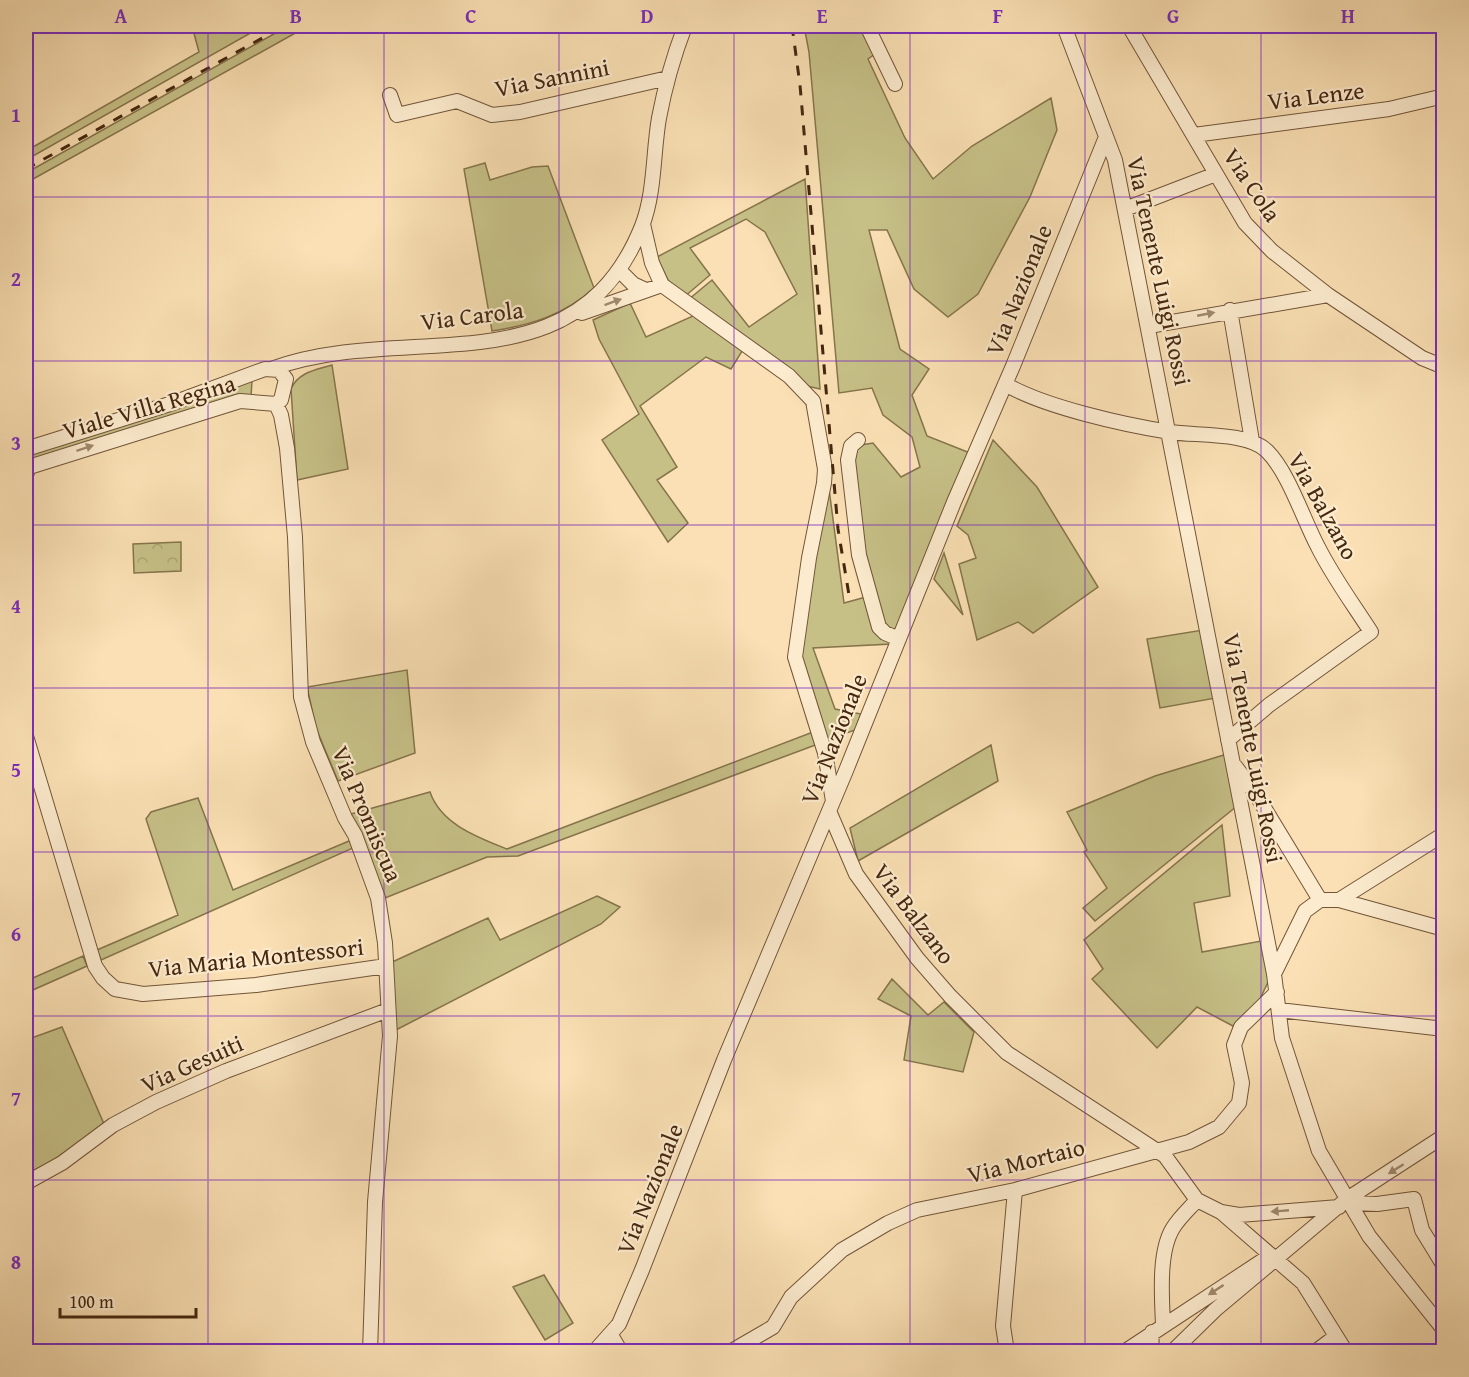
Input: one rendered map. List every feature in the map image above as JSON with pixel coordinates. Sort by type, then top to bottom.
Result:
[{"type":"street","name":"Via Carola","points":[[26,449],[173,403],[264,370],[308,357],[338,352],[510,339],[531,334],[564,320],[598,295],[622,265],[643,224],[668,78],[685,26]]},
{"type":"street","points":[[867,26],[895,84]]},
{"type":"street","name":"Via Tenente Luigi Rossi","points":[[1064,26],[1115,160],[1274,974],[1282,1038],[1294,1080],[1319,1151],[1345,1203],[1443,1330]]},
{"type":"street","name":"Via Cola","points":[[1130,26],[1245,223],[1272,251],[1328,295],[1422,358],[1443,367]]},
{"type":"street","name":"Via Sannini","points":[[390,95],[397,115],[457,101],[492,115],[571,101],[650,80],[668,78]]},
{"type":"street","name":"Via Lenze","points":[[1194,135],[1389,109],[1443,96]]},
{"type":"street","name":"Via Nazionale","points":[[594,1352],[619,1324],[661,1224],[724,1060],[1106,137]]},
{"type":"street","points":[[1125,209],[1216,174]]},
{"type":"street","points":[[564,320],[662,285],[652,263],[643,224]]},
{"type":"street","points":[[646,290],[633,284],[622,265],[652,263]]},
{"type":"street","name":"Via Balzano","points":[[662,285],[789,376],[813,401],[825,470],[809,558],[795,657],[825,753],[831,806],[855,874],[917,958],[950,996],[1007,1053],[1155,1150],[1173,1164],[1197,1200]]},
{"type":"street","points":[[1149,326],[1230,310],[1328,295]]},
{"type":"street","points":[[1005,384],[1027,397],[1169,432],[1252,441],[1230,310]]},
{"type":"street","points":[[286,379],[279,370],[264,370],[254,390],[256,402],[268,406],[281,400],[286,379],[308,357]]},
{"type":"street","name":"Viale Villa Regina","points":[[27,469],[240,401],[256,402]]},
{"type":"street","name":"Via Promiscua","points":[[276,404],[281,415],[287,448],[294,526],[301,697],[313,742],[345,818],[355,835],[378,898],[386,966],[388,1078],[375,1202],[370,1352]]},
{"type":"street","points":[[858,440],[851,446],[848,460],[859,555],[879,627],[885,633],[898,639]]},
{"type":"street","name":"Via Balzano","points":[[1228,740],[1269,705],[1371,632],[1319,549],[1279,468],[1267,451],[1252,441]]},
{"type":"street","name":"Via Maria Montessori","points":[[26,736],[94,966],[115,989],[143,994],[217,989],[386,966]]},
{"type":"street","points":[[1233,765],[1254,791],[1320,900]]},
{"type":"street","points":[[1339,900],[1443,834]]},
{"type":"street","points":[[1274,974],[1305,911],[1320,900],[1339,900],[1443,929]]},
{"type":"street","name":"Via Mortaio","points":[[730,1352],[773,1327],[791,1297],[842,1250],[888,1223],[917,1210],[1015,1190],[1189,1142],[1218,1127],[1239,1103],[1242,1083],[1234,1045],[1241,1027],[1277,992]]},
{"type":"street","name":"Via Gesuiti","points":[[26,1183],[62,1163],[114,1125],[156,1102],[226,1071],[388,1010]]},
{"type":"street","points":[[1279,1010],[1443,1029]]},
{"type":"street","points":[[1124,1352],[1301,1238],[1345,1203],[1443,1136]]},
{"type":"street","points":[[1007,1352],[1003,1326],[1015,1190]]},
{"type":"street","points":[[1221,1212],[1239,1215],[1345,1203],[1377,1204],[1414,1199],[1422,1230],[1443,1266]]},
{"type":"street","points":[[1151,1352],[1158,1329],[1167,1241],[1173,1228],[1197,1200],[1221,1212],[1274,1256],[1311,1294],[1346,1352]]},
{"type":"street","points":[[1172,1352],[1274,1256]]},
{"type":"street","points":[[611,1335],[621,1352]]},
{"type":"street","points":[[1315,1352],[1335,1337]]},
{"type":"green space","points":[[192,26],[263,26],[26,160],[26,151],[199,52]]},
{"type":"green space","points":[[288,26],[308,26],[26,183],[26,173]]},
{"type":"green space","points":[[804,26],[861,26],[875,54],[868,59],[905,138],[933,179],[972,146],[1051,98],[1057,130],[1030,197],[978,294],[948,317],[914,289],[887,230],[869,230],[900,349],[929,369],[912,395],[927,436],[970,453],[897,630],[887,628],[877,609],[864,567],[852,454],[855,446],[873,443],[901,477],[920,467],[912,437],[883,415],[872,388],[839,393],[809,52]]},
{"type":"green space","points":[[485,163],[490,180],[532,167],[548,166],[594,288],[559,312],[520,326],[492,331],[464,169]]},
{"type":"green space","points":[[805,179],[820,389],[807,386],[688,300],[712,280],[749,327],[797,294],[765,232],[746,219],[690,248],[710,275],[684,297],[669,282],[657,257]]},
{"type":"green space","points":[[630,303],[646,337],[695,315],[744,348],[731,369],[706,357],[640,406],[677,467],[657,480],[688,523],[668,542],[602,440],[639,414],[599,339],[593,320]]},
{"type":"green space","points":[[332,365],[348,469],[297,480],[291,389],[303,375]]},
{"type":"green space","points":[[252,380],[251,397],[38,460],[33,457],[34,453]]},
{"type":"green space","points":[[993,440],[1037,487],[1098,587],[1033,633],[1018,622],[977,640],[959,564],[976,558],[968,535],[957,526]]},
{"type":"green space","points":[[828,481],[844,603],[866,597],[876,631],[891,644],[813,648],[835,709],[861,714],[855,730],[825,741],[797,656]]},
{"type":"green space","points":[[181,542],[181,571],[134,573],[133,544]]},
{"type":"green space","points":[[944,553],[963,615],[934,579]]},
{"type":"green space","points":[[1203,630],[1216,698],[1160,708],[1147,639]]},
{"type":"green space","points":[[407,670],[415,753],[338,781],[316,728],[307,687]]},
{"type":"green space","points":[[813,732],[818,744],[518,856],[487,857],[385,898],[351,814],[430,792],[442,813],[451,821],[472,834],[507,849]]},
{"type":"green space","points":[[991,745],[998,781],[858,861],[850,828]]},
{"type":"green space","points":[[1227,754],[1237,806],[1095,921],[1083,908],[1107,888],[1084,852],[1087,850],[1067,812],[1155,776]]},
{"type":"green space","points":[[198,798],[233,890],[349,841],[353,848],[101,960],[97,950],[178,915],[146,819],[151,812]]},
{"type":"green space","points":[[1222,825],[1230,896],[1194,903],[1202,952],[1261,941],[1269,980],[1259,1001],[1233,1026],[1197,1007],[1157,1048],[1092,979],[1103,969],[1084,940]]},
{"type":"green space","points":[[597,896],[620,907],[601,924],[394,1031],[390,963],[488,918],[500,940]]},
{"type":"green space","points":[[83,956],[87,966],[26,993],[26,981]]},
{"type":"green space","points":[[892,979],[928,1015],[944,1002],[974,1032],[963,1072],[904,1060],[911,1016],[878,999]]},
{"type":"green space","points":[[62,1027],[104,1124],[54,1160],[26,1175],[26,1040]]},
{"type":"green space","points":[[544,1275],[573,1323],[545,1340],[513,1287]]},
{"type":"railway","points":[[26,169],[284,26]]},
{"type":"railway","points":[[792,26],[800,85],[838,529],[850,601]]}]
